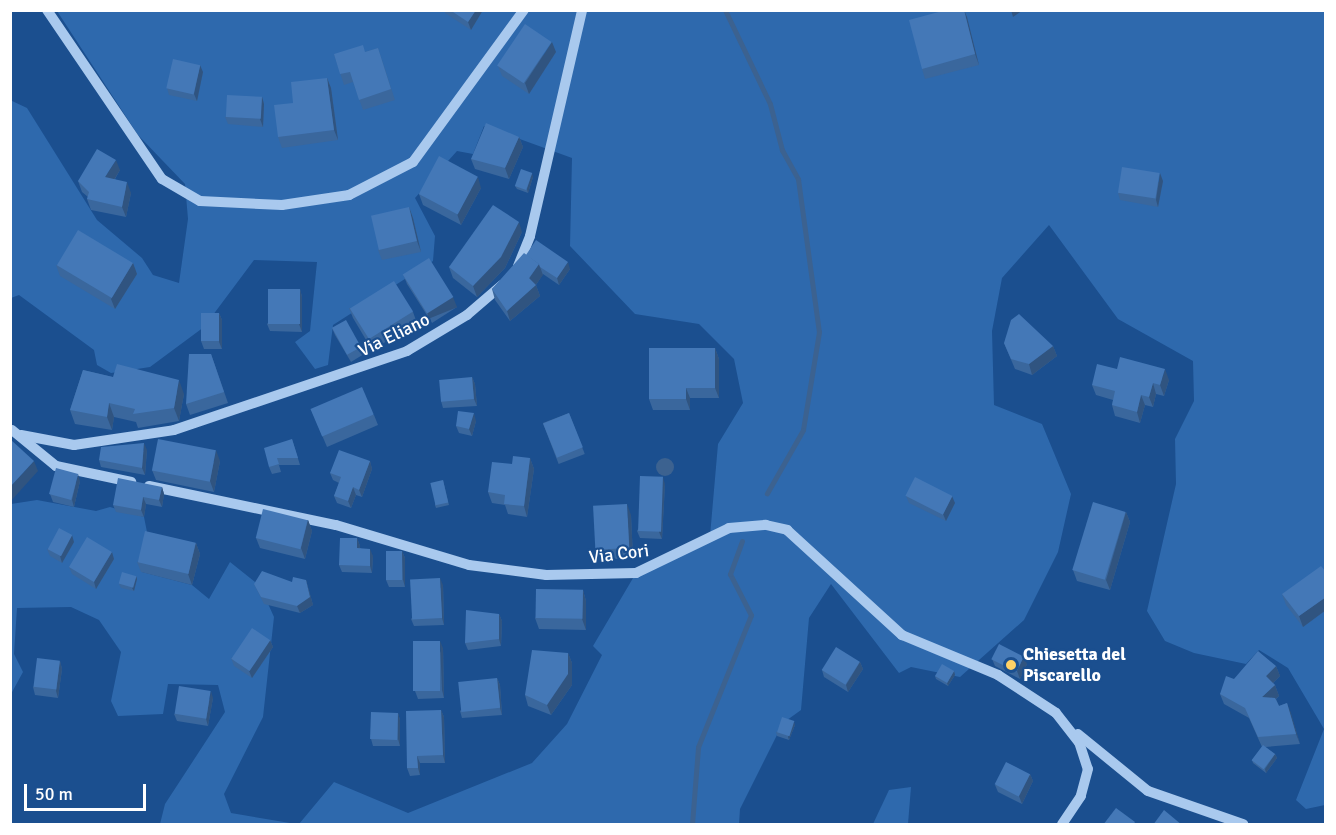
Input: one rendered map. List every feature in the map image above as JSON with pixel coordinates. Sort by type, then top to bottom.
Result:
[{"type":"street","points":[[46,10],[162,179],[200,201],[282,205],[349,195],[413,162],[524,10]]},
{"type":"street","name":"Via Eliano","points":[[11,429],[33,440],[68,445],[174,430],[372,366],[417,346],[481,306],[513,273],[527,244],[582,10]]},
{"type":"street","name":"Via Cori","points":[[11,429],[45,460],[68,471],[336,525],[449,559],[518,573],[636,573],[658,567],[729,528],[780,528],[819,554],[902,635],[1015,683],[1063,721],[1079,742],[1088,769],[1081,796],[1062,825]]},
{"type":"street","points":[[1063,721],[1149,791],[1243,825]]},
{"type":"shaded area","points":[[57,11],[1325,11],[1325,805],[1306,809],[1296,800],[1324,729],[1288,668],[1259,650],[1246,664],[1194,653],[1165,641],[1147,611],[1176,484],[1175,439],[1194,401],[1193,361],[1118,319],[1049,225],[1002,278],[992,331],[994,405],[1042,424],[1071,494],[1058,552],[1024,620],[960,677],[911,667],[899,673],[831,584],[809,618],[801,710],[783,723],[740,809],[739,824],[299,824],[334,782],[408,813],[532,763],[567,724],[602,655],[593,646],[636,573],[710,536],[718,444],[743,403],[734,359],[699,324],[635,314],[570,246],[572,158],[484,126],[473,154],[457,151],[415,198],[435,236],[433,261],[333,325],[328,365],[315,369],[295,342],[310,331],[317,262],[254,260],[204,327],[150,367],[111,373],[97,365],[94,350],[19,295],[11,298],[10,100],[27,108],[97,220],[142,258],[153,275],[179,283],[188,219],[185,184],[138,135]]},
{"type":"shaded area","points":[[665,458],[671,461],[674,467],[671,473],[665,476],[659,473],[656,467],[659,461]]},
{"type":"shaded area","points":[[37,500],[96,511],[110,507],[144,517],[149,542],[142,572],[192,585],[209,599],[230,562],[260,586],[274,617],[263,717],[224,794],[231,813],[296,824],[160,824],[165,804],[225,712],[218,685],[168,684],[163,714],[118,716],[111,701],[121,652],[99,620],[71,607],[17,608],[14,654],[23,672],[11,694],[11,504]]},
{"type":"shaded area","points":[[911,787],[908,824],[873,824],[889,790]]},
{"type":"building","points":[[450,10],[476,10],[468,22]]},
{"type":"building","points":[[946,10],[964,10],[975,54],[922,69],[909,20]]},
{"type":"building","points":[[525,24],[552,42],[524,83],[497,65]]},
{"type":"building","points":[[363,45],[365,52],[378,48],[391,89],[359,100],[350,72],[340,74],[334,54]]},
{"type":"building","points":[[173,59],[200,65],[194,95],[166,88]]},
{"type":"building","points":[[327,78],[334,130],[278,137],[274,105],[293,103],[291,82]]},
{"type":"building","points":[[227,95],[262,97],[261,119],[226,117]]},
{"type":"building","points":[[486,123],[519,137],[505,168],[471,159]]},
{"type":"building","points":[[97,149],[116,160],[105,177],[127,182],[122,207],[87,199],[89,192],[78,181]]},
{"type":"building","points":[[439,156],[478,177],[458,215],[419,194]]},
{"type":"building","points":[[1122,167],[1160,173],[1155,199],[1118,193]]},
{"type":"building","points":[[521,169],[532,173],[526,190],[515,186]]},
{"type":"building","points":[[493,205],[519,222],[501,257],[473,286],[449,267]]},
{"type":"building","points":[[409,207],[417,241],[379,250],[371,216]]},
{"type":"building","points":[[78,230],[133,263],[112,298],[57,265]]},
{"type":"building","points":[[536,240],[568,262],[557,278],[526,255]]},
{"type":"building","points":[[524,253],[539,264],[529,278],[536,285],[507,311],[492,289]]},
{"type":"building","points":[[429,258],[453,297],[427,313],[403,274]]},
{"type":"building","points":[[394,281],[413,312],[369,339],[350,309]]},
{"type":"building","points":[[268,289],[300,289],[300,324],[268,324]]},
{"type":"building","points":[[201,313],[219,313],[219,341],[201,341]]},
{"type":"building","points":[[1019,314],[1053,346],[1029,364],[1011,359],[1004,343],[1011,320]]},
{"type":"building","points":[[346,320],[361,347],[347,355],[332,328]]},
{"type":"building","points":[[649,348],[715,348],[715,388],[686,388],[686,399],[649,399]]},
{"type":"building","points":[[189,354],[211,354],[224,392],[186,404]]},
{"type":"building","points":[[1120,357],[1165,369],[1160,385],[1153,383],[1149,397],[1141,395],[1137,412],[1112,405],[1115,391],[1092,385],[1097,364],[1117,369]]},
{"type":"building","points":[[117,364],[179,380],[174,408],[133,414],[135,409],[109,403],[107,417],[70,410],[83,370],[113,377]]},
{"type":"building","points":[[472,377],[474,399],[441,402],[439,380]]},
{"type":"building","points":[[362,387],[374,415],[322,436],[310,409]]},
{"type":"building","points":[[458,411],[474,413],[469,429],[456,426]]},
{"type":"building","points":[[569,413],[583,447],[557,458],[543,423]]},
{"type":"building","points":[[10,439],[34,461],[10,487]]},
{"type":"building","points":[[158,439],[216,450],[210,482],[152,470]]},
{"type":"building","points":[[292,439],[298,458],[277,458],[279,464],[269,467],[264,448]]},
{"type":"building","points":[[144,443],[142,468],[99,460],[101,447]]},
{"type":"building","points":[[339,450],[370,461],[359,490],[353,487],[348,501],[334,496],[341,477],[330,473]]},
{"type":"building","points":[[513,456],[530,458],[524,506],[504,504],[505,495],[488,492],[492,462],[512,464]]},
{"type":"building","points":[[56,468],[78,474],[71,500],[49,494]]},
{"type":"building","points":[[640,476],[663,477],[661,532],[638,531]]},
{"type":"building","points":[[915,477],[952,496],[943,515],[905,496]]},
{"type":"building","points":[[118,478],[162,487],[159,500],[143,497],[141,510],[113,505]]},
{"type":"building","points":[[443,480],[448,502],[436,505],[430,483]]},
{"type":"building","points":[[1093,502],[1126,512],[1105,580],[1072,570]]},
{"type":"building","points":[[627,504],[629,548],[595,550],[593,506]]},
{"type":"building","points":[[263,509],[308,520],[300,549],[256,538]]},
{"type":"building","points":[[59,528],[72,535],[61,556],[48,549]]},
{"type":"building","points":[[145,531],[196,543],[188,574],[138,562]]},
{"type":"building","points":[[87,537],[112,552],[94,582],[69,567]]},
{"type":"building","points":[[340,538],[357,538],[357,548],[370,549],[370,566],[339,565]]},
{"type":"building","points":[[386,551],[402,551],[402,580],[386,580]]},
{"type":"building","points":[[1321,566],[1326,572],[1326,597],[1299,616],[1282,594]]},
{"type":"building","points":[[262,571],[292,582],[293,577],[306,580],[310,597],[297,606],[261,597],[254,584]]},
{"type":"building","points":[[122,572],[136,576],[133,588],[119,584]]},
{"type":"building","points":[[440,578],[442,618],[412,620],[410,580]]},
{"type":"building","points":[[536,589],[583,590],[582,619],[535,618]]},
{"type":"building","points":[[466,610],[499,614],[499,639],[465,643]]},
{"type":"building","points":[[252,628],[270,640],[250,671],[231,659]]},
{"type":"building","points":[[413,641],[440,641],[440,691],[413,691]]},
{"type":"building","points":[[999,644],[1024,657],[1016,672],[991,659]]},
{"type":"building","points":[[836,647],[860,662],[845,685],[822,670]]},
{"type":"building","points":[[532,650],[568,653],[568,674],[547,705],[525,695]]},
{"type":"building","points":[[1258,651],[1276,666],[1266,676],[1275,685],[1262,697],[1275,698],[1279,706],[1287,703],[1296,734],[1258,737],[1245,708],[1220,694],[1226,676],[1234,679]]},
{"type":"building","points":[[37,658],[60,661],[56,690],[33,687]]},
{"type":"building","points":[[942,664],[954,671],[947,683],[935,676]]},
{"type":"building","points":[[497,678],[500,708],[461,712],[458,682]]},
{"type":"building","points":[[179,686],[211,691],[206,719],[175,714]]},
{"type":"building","points":[[441,710],[443,755],[417,756],[418,768],[407,768],[406,711]]},
{"type":"building","points":[[371,712],[398,713],[397,740],[370,739]]},
{"type":"building","points":[[782,717],[794,721],[789,736],[777,732]]},
{"type":"building","points":[[1263,745],[1275,754],[1264,769],[1252,760]]},
{"type":"building","points":[[1006,762],[1030,774],[1019,797],[995,784]]},
{"type":"building","points":[[1116,808],[1135,822],[1133,825],[1103,825]]},
{"type":"building","points":[[1164,810],[1182,825],[1153,825]]},
{"type":"waterway","points":[[725,10],[770,104],[782,150],[798,179],[819,332],[803,430],[767,493]]},
{"type":"waterway","points":[[692,824],[698,747],[751,615],[730,574],[742,541]]},
{"type":"place","name":"Chiesetta del Piscarello","points":[[1011,665]]}]
